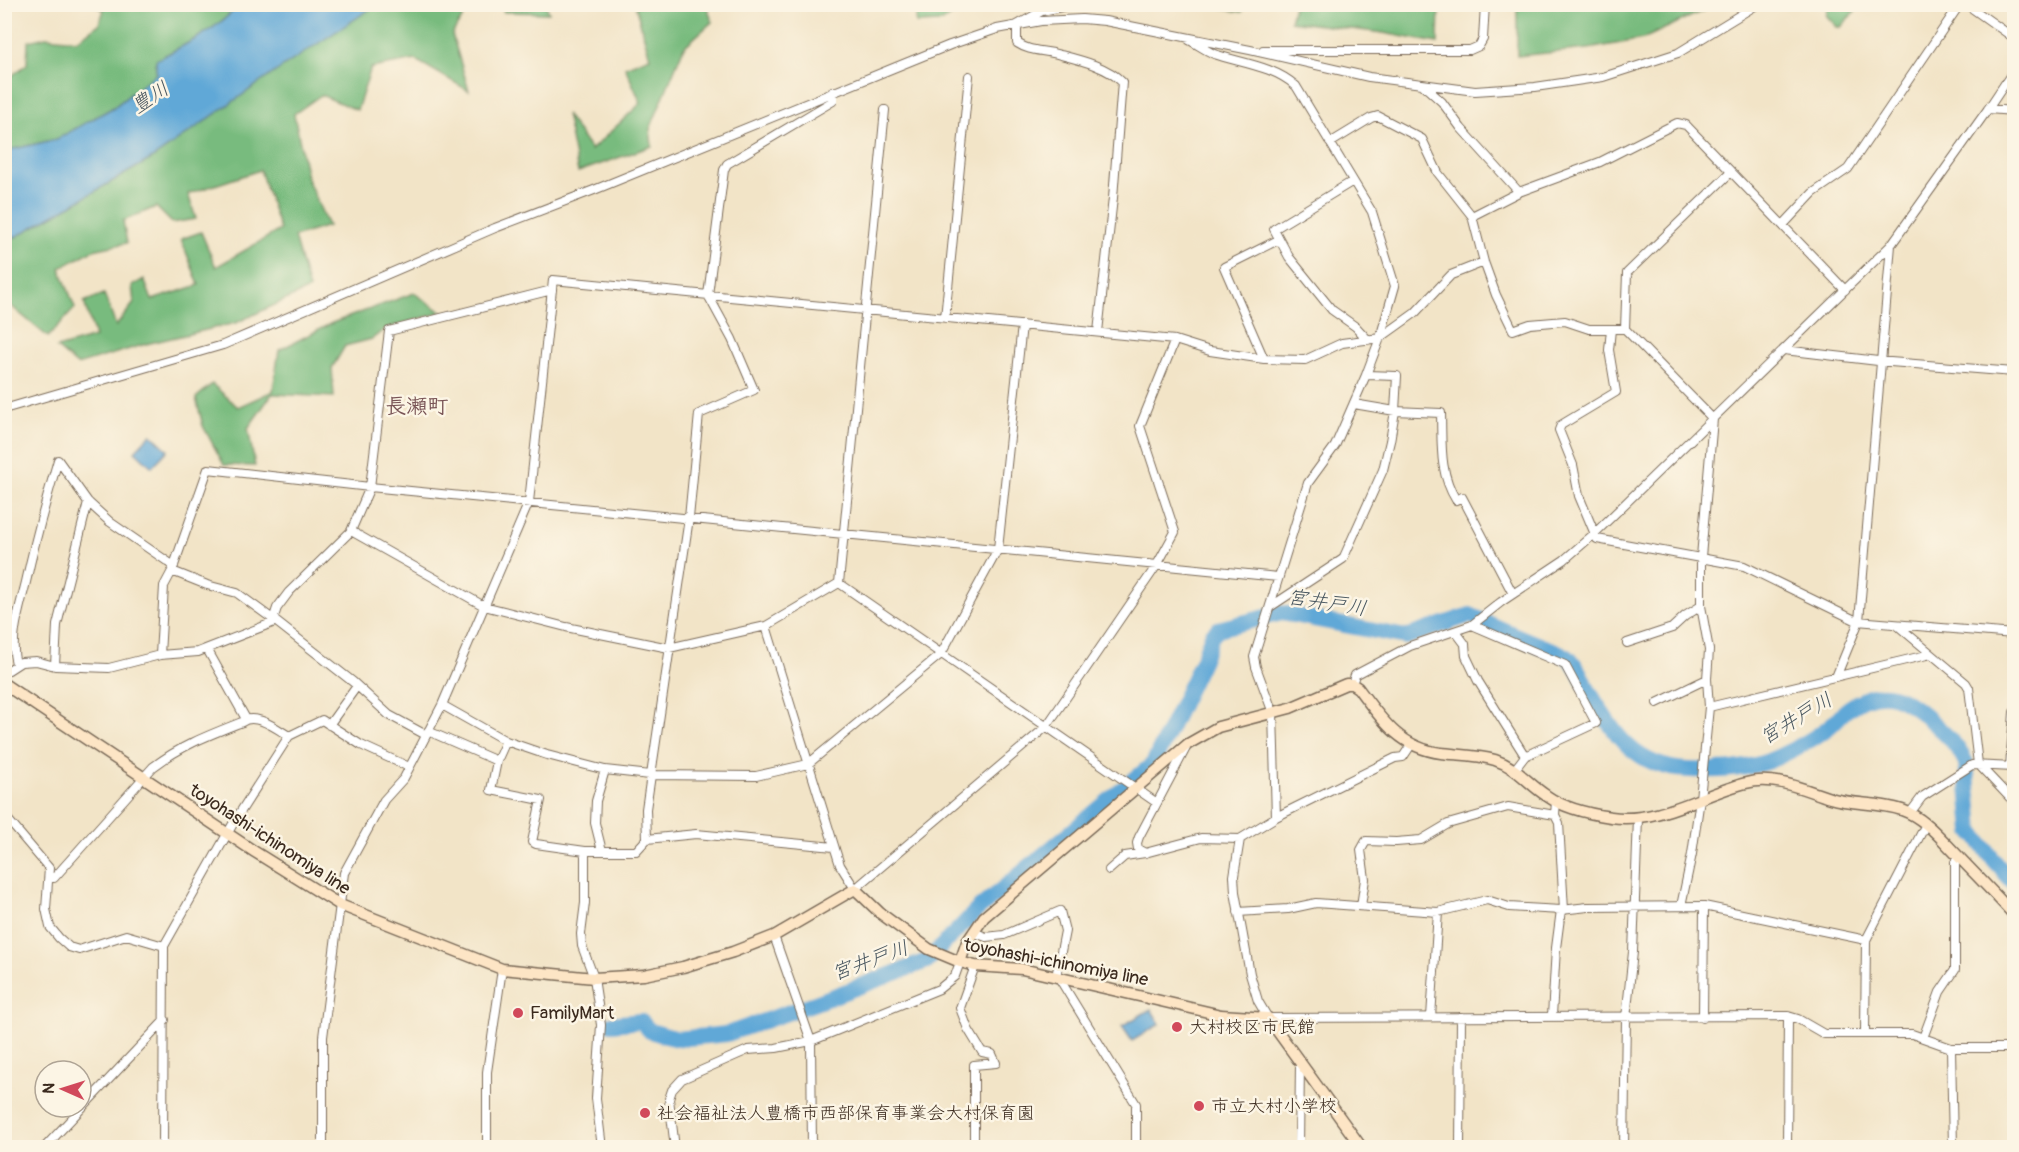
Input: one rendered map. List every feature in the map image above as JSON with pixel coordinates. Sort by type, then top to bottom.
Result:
[{"type":"main road","name":"toyohashi-ichinomiya line","points":[[4,684],[340,905],[502,969],[594,978],[644,975],[683,967],[733,952],[774,936],[855,889],[880,913],[929,949],[960,962],[975,966],[1022,969],[1221,1014],[1268,1018]]},
{"type":"main road","points":[[960,962],[973,932],[984,916],[1133,787],[1188,744],[1218,727],[1304,703],[1339,686],[1352,684],[1358,688],[1387,726],[1411,745],[1438,753],[1486,758],[1503,763],[1515,769],[1546,796],[1564,806],[1612,817],[1648,817],[1749,782],[1778,782],[1833,799],[1889,806],[1910,813],[1926,824],[2014,915]]},
{"type":"main road","points":[[1268,1018],[1362,1148]]},
{"type":"street","points":[[1017,25],[1042,11],[1076,4]]},
{"type":"street","points":[[1250,50],[1470,50],[1479,46],[1483,39],[1485,4]]},
{"type":"street","points":[[4,409],[223,345],[495,228],[594,190],[833,91],[997,29],[1041,21],[1082,19],[1106,21],[1250,50],[1369,78],[1474,91],[1535,87],[1603,77],[1678,53],[1758,4]]},
{"type":"street","points":[[1783,225],[1813,193],[1848,169],[1960,4]]},
{"type":"street","points":[[1966,4],[2014,38]]},
{"type":"street","points":[[1017,25],[1017,43],[1027,50],[1051,53],[1114,73],[1122,82],[1113,198],[1098,333]]},
{"type":"street","points":[[1183,36],[1212,53],[1242,61],[1288,79],[1296,86],[1372,212],[1395,286],[1380,338],[1354,404],[1335,447],[1308,483],[1254,657],[1273,712],[1276,817]]},
{"type":"street","points":[[1352,684],[1355,675],[1410,646],[1456,632],[1473,624],[1564,560],[1594,534],[1891,245],[2014,70]]},
{"type":"street","points":[[945,318],[969,76]]},
{"type":"street","points":[[1422,84],[1442,102],[1467,136],[1519,192]]},
{"type":"street","points":[[647,839],[646,809],[650,775],[689,518],[699,414],[754,390],[732,339],[708,295],[724,170],[727,164],[833,101],[833,91]]},
{"type":"street","points":[[1988,109],[2014,111]]},
{"type":"street","points":[[839,583],[885,110]]},
{"type":"street","points":[[1330,143],[1377,116],[1422,139],[1438,173],[1472,216],[1484,262],[1496,295],[1513,330],[1530,324],[1565,321],[1589,329],[1625,329],[1713,419],[1701,557],[1701,606],[1709,650],[1707,679],[1709,707],[1700,799],[1681,906]]},
{"type":"street","points":[[1472,216],[1478,215],[1519,192],[1600,162],[1677,123],[1686,125],[1845,290]]},
{"type":"street","points":[[1625,329],[1627,273],[1731,172]]},
{"type":"street","points":[[1353,181],[1274,229],[1278,240],[1289,256],[1332,310],[1356,327],[1368,340]]},
{"type":"street","points":[[1264,359],[1224,267],[1278,240]]},
{"type":"street","points":[[1836,677],[1859,621],[1891,245]]},
{"type":"street","points":[[324,1148],[323,1037],[345,873],[384,800],[404,778],[442,705],[529,502],[553,280],[1174,340],[1210,351],[1264,359],[1305,360],[1342,344],[1380,338],[1415,313],[1451,275],[1484,262]]},
{"type":"street","points":[[4,673],[16,664],[36,661],[55,666],[109,668],[160,655],[198,652],[272,623],[277,608],[289,592],[351,531],[369,487],[389,331],[552,290]]},
{"type":"street","points":[[442,705],[506,741],[605,770],[650,775],[756,776],[808,764],[941,654],[998,549],[1022,325]]},
{"type":"street","points":[[1611,329],[1609,350],[1617,392],[1561,425],[1559,430],[1573,465],[1579,496],[1597,539],[1744,566],[1859,621],[2014,634]]},
{"type":"street","points":[[766,626],[834,848],[840,865],[855,889],[1046,727],[1157,565],[1175,532],[1140,426],[1174,340]]},
{"type":"street","points":[[1784,350],[2014,372]]},
{"type":"street","points":[[1269,610],[1343,559],[1383,470],[1395,411],[1397,376],[1366,375]]},
{"type":"street","points":[[1354,404],[1395,411],[1441,413],[1443,470],[1447,486],[1456,500],[1462,497],[1513,594]]},
{"type":"street","points":[[16,664],[13,655],[18,617],[37,532],[58,460],[88,502],[110,522],[173,568],[207,585],[237,593],[357,686],[389,715],[497,761]]},
{"type":"street","points":[[160,655],[164,586],[173,568],[208,469],[1278,577]]},
{"type":"street","points":[[55,666],[57,625],[88,502]]},
{"type":"street","points":[[351,531],[484,606],[566,627],[669,648],[766,626],[839,583]]},
{"type":"street","points":[[839,583],[1157,803]]},
{"type":"street","points":[[1627,643],[1672,628],[1701,606]]},
{"type":"street","points":[[1473,624],[1565,665],[1596,723],[1525,756],[1515,769]]},
{"type":"street","points":[[1896,624],[1966,683],[1969,688],[1975,764],[2014,802]]},
{"type":"street","points":[[1456,632],[1465,644],[1466,656],[1478,681],[1525,756]]},
{"type":"street","points":[[207,649],[246,719]]},
{"type":"street","points":[[1709,707],[1931,654]]},
{"type":"street","points":[[1657,703],[1707,679]]},
{"type":"street","points":[[329,725],[357,686]]},
{"type":"street","points":[[1910,813],[1922,797],[1975,764],[2012,767],[2014,712]]},
{"type":"street","points":[[50,878],[54,878],[153,767],[180,748],[253,718],[289,736]]},
{"type":"street","points":[[163,1148],[164,946],[228,833],[289,736],[322,720],[361,746],[409,767]]},
{"type":"street","points":[[506,741],[497,761],[491,790],[541,800],[532,842],[585,851],[636,851],[647,839],[696,834],[834,848]]},
{"type":"street","points":[[1145,853],[1138,849],[1137,843],[1188,744]]},
{"type":"street","points":[[1109,870],[1125,856],[1201,838],[1240,839],[1276,817],[1395,758],[1403,757],[1411,745]]},
{"type":"street","points":[[602,851],[595,823],[596,801],[605,770]]},
{"type":"street","points":[[1552,1016],[1556,948],[1562,910],[1559,822],[1555,814],[1556,801]]},
{"type":"street","points":[[1361,906],[1365,879],[1361,850],[1366,841],[1396,843],[1421,840],[1448,824],[1508,807],[1555,814]]},
{"type":"street","points":[[4,815],[7,825],[50,868],[46,909],[50,927],[69,947],[79,950],[126,935],[164,946]]},
{"type":"street","points":[[1624,1148],[1626,1018],[1633,952],[1638,818]]},
{"type":"street","points":[[1865,1033],[1866,940],[1926,824]]},
{"type":"street","points":[[1240,839],[1234,892],[1250,974],[1258,1001],[1268,1018],[1788,1016],[1824,1034],[1912,1034],[1952,1048],[2014,1048]]},
{"type":"street","points":[[585,851],[582,946],[594,978],[602,1025],[596,1098],[602,1148]]},
{"type":"street","points":[[1923,1038],[1940,992],[1955,970],[1955,862],[1959,857]]},
{"type":"street","points":[[1238,912],[1288,909],[1316,903],[1438,912],[1487,900],[1509,907],[1562,910],[1588,907],[1704,906],[1866,940]]},
{"type":"street","points":[[1703,1018],[1704,906]]},
{"type":"street","points":[[973,932],[986,937],[1004,935],[1060,911],[1065,932],[1058,977],[1136,1104],[1136,1148]]},
{"type":"street","points":[[1431,1017],[1438,912]]},
{"type":"street","points":[[774,936],[811,1041],[812,1148]]},
{"type":"street","points":[[675,1148],[669,1099],[672,1090],[682,1079],[748,1050],[776,1048],[811,1041],[939,989],[955,976],[960,962]]},
{"type":"street","points":[[974,1148],[974,1065],[996,1063],[992,1054],[982,1052],[968,1029],[960,1008],[975,966]]},
{"type":"street","points":[[487,1148],[487,1072],[502,969]]},
{"type":"street","points":[[1787,1148],[1788,1016]]},
{"type":"street","points":[[1460,1148],[1461,1017]]},
{"type":"street","points":[[44,1148],[165,1020]]},
{"type":"street","points":[[1952,1048],[1953,1148]]},
{"type":"street","points":[[1299,1148],[1300,1060]]},
{"type":"green space","points":[[917,4],[966,5],[942,22],[916,23]]},
{"type":"green space","points":[[1244,4],[1242,12],[1198,5]]},
{"type":"green space","points":[[1517,4],[1715,5],[1643,39],[1588,49],[1517,56]]},
{"type":"green space","points":[[1829,4],[1860,5],[1841,27],[1837,27],[1826,15]]},
{"type":"green space","points":[[95,5],[239,5],[211,29],[156,60],[156,74],[114,107],[57,139],[5,151],[5,77],[10,77],[27,64],[28,41],[46,37],[77,40],[99,24],[104,10]]},
{"type":"green space","points":[[376,5],[478,5],[466,12],[452,34],[469,91],[416,60],[371,68],[357,110],[321,95],[294,114],[307,178],[328,226],[294,237],[309,289],[236,323],[146,344],[77,365],[57,348],[95,337],[84,302],[104,294],[116,326],[134,303],[132,286],[144,279],[152,300],[199,285],[181,239],[201,232],[216,267],[280,230],[260,170],[188,194],[196,219],[172,223],[156,207],[123,221],[127,243],[93,250],[60,268],[75,308],[48,337],[11,306],[5,306],[5,243],[151,159]]},
{"type":"green space","points":[[501,5],[546,5],[549,13],[504,12]]},
{"type":"green space","points":[[635,5],[707,5],[712,22],[684,47],[650,129],[652,146],[578,172],[566,114],[591,150],[641,103],[625,67],[650,57]]},
{"type":"green space","points":[[1294,5],[1439,5],[1438,43],[1383,33],[1290,21]]},
{"type":"green space","points":[[414,293],[442,312],[385,329],[372,339],[345,346],[332,368],[334,397],[272,394],[248,428],[255,466],[224,465],[203,426],[196,398],[212,384],[238,407],[273,391],[279,350],[332,323]]},
{"type":"water","name":"豊川","points":[[239,5],[376,5],[151,159],[5,243],[5,151],[57,139],[114,107],[156,74],[156,60],[211,29]]},
{"type":"water","points":[[151,434],[168,450],[152,467],[135,451]]},
{"type":"water","points":[[1151,1009],[1160,1024],[1132,1041],[1122,1026]]},
{"type":"waterway","name":"宮井戸川","points":[[611,1024],[641,1021],[650,1031],[677,1039],[727,1034],[927,961],[977,910],[1153,764],[1212,635],[1218,629],[1282,613],[1406,637],[1470,615],[1570,659],[1605,717],[1626,744],[1638,754],[1669,768],[1712,770],[1757,765],[1811,740],[1860,701],[1879,695],[1897,698],[1915,708],[1937,726],[1962,756],[1966,763],[1972,831],[2014,883]]},
{"type":"place","name":"FamilyMart","points":[[518,1013]]},
{"type":"place","name":"大村校区市民館","points":[[1177,1027]]},
{"type":"place","name":"市立大村小学校","points":[[1199,1106]]},
{"type":"place","name":"社会福祉法人豊橋市西部保育事業会大村保育園","points":[[645,1113]]},
{"type":"district","name":"長瀬町","points":[[417,406]]}]
